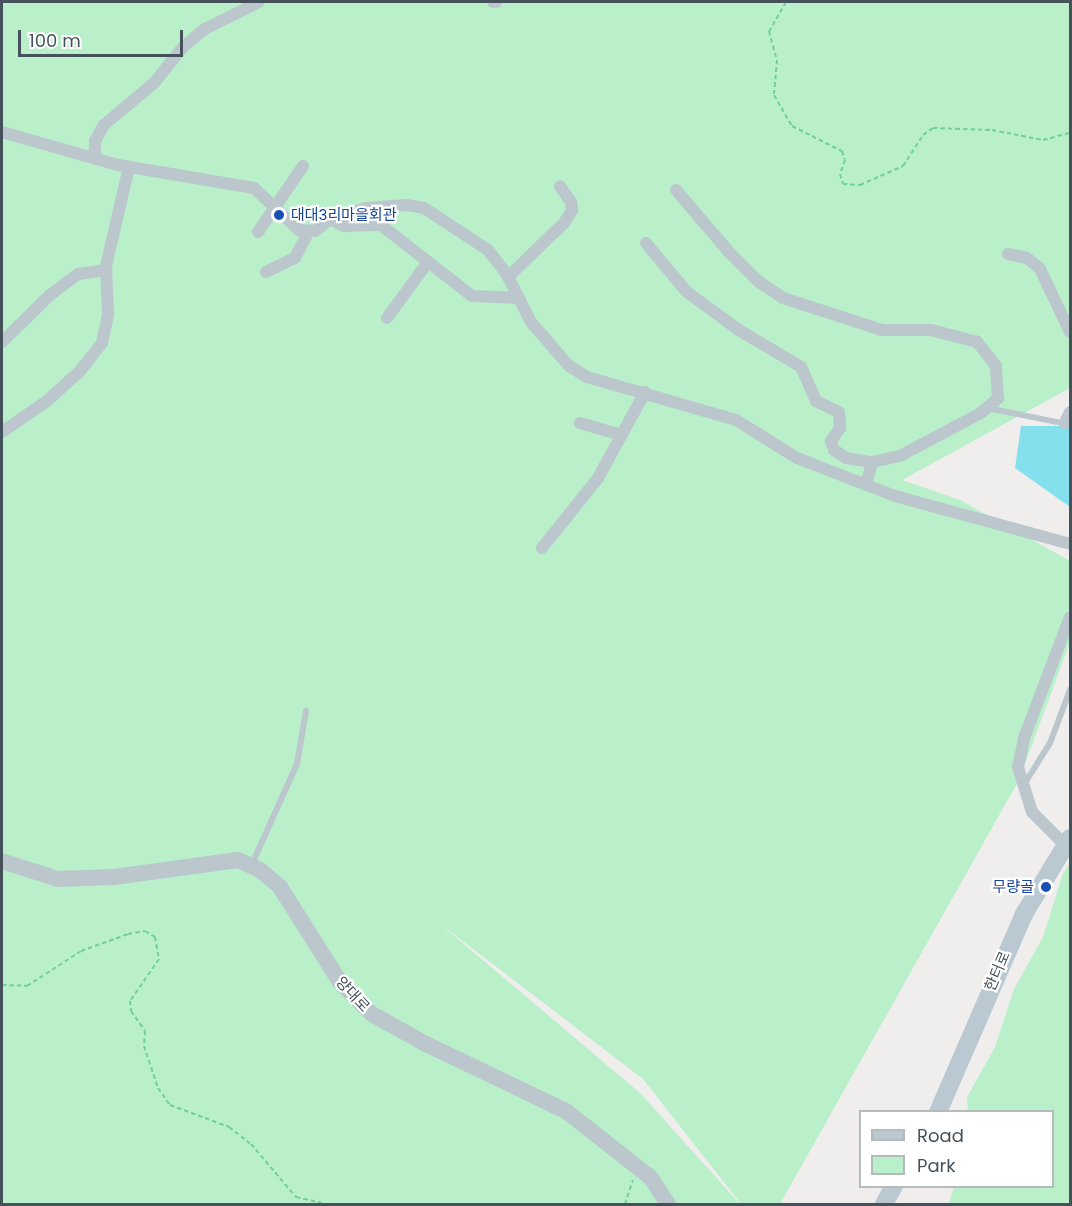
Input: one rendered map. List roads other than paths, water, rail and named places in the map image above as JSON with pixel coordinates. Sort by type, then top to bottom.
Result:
[{"type":"main road","name":"한터로","points":[[939,1110],[1024,914],[1068,842]]},
{"type":"main road","points":[[884,1204],[893,1188]]},
{"type":"street","points":[[95,159],[95,141],[104,125],[154,83],[182,48],[205,29],[259,2]]},
{"type":"street","points":[[2,132],[129,167],[254,188],[276,204],[300,230],[315,231],[330,219],[365,208],[406,205],[424,208],[488,250],[508,278],[531,322],[568,366],[587,377],[736,420],[797,458],[932,508],[1010,524],[1071,544]]},
{"type":"street","points":[[258,232],[303,166]]},
{"type":"street","points":[[2,432],[26,419],[80,371],[102,343],[108,314],[107,270],[129,167]]},
{"type":"street","points":[[508,278],[564,224],[572,210],[571,202],[560,186]]},
{"type":"street","points":[[646,243],[687,292],[739,330],[801,366],[816,401],[839,412],[840,428],[831,441],[834,450],[846,459],[872,462],[900,456],[987,408],[998,398],[1000,387],[996,366],[977,342],[931,330],[882,330],[783,298],[759,282],[728,251],[676,190]]},
{"type":"street","points":[[330,219],[344,226],[381,225],[472,297],[519,298]]},
{"type":"street","points":[[266,272],[295,258],[309,230]]},
{"type":"street","points":[[1008,254],[1027,258],[1040,269],[1071,332]]},
{"type":"street","points":[[387,318],[428,262]]},
{"type":"street","points":[[2,342],[50,295],[78,274],[107,270]]},
{"type":"street","points":[[542,548],[598,478],[645,392]]},
{"type":"street","points":[[580,423],[621,435]]},
{"type":"street","points":[[866,485],[872,462]]},
{"type":"street","points":[[1068,842],[1032,812],[1018,767],[1024,738],[1071,617]]},
{"type":"street","name":"양대로","points":[[2,861],[58,879],[114,877],[238,860],[251,866],[280,887],[340,982],[372,1014],[426,1044],[566,1111],[651,1178],[668,1204]]},
{"type":"lane","points":[[987,408],[1069,420]]},
{"type":"lane","points":[[1023,787],[1050,743],[1071,690]]},
{"type":"lane","points":[[251,866],[297,764],[306,711]]},
{"type":"water","points":[[1021,426],[1070,426],[1070,507],[1015,468]]},
{"type":"place","name":"대대3리마을회관","points":[[279,215]]},
{"type":"place","name":"무량골","points":[[1046,887]]}]
